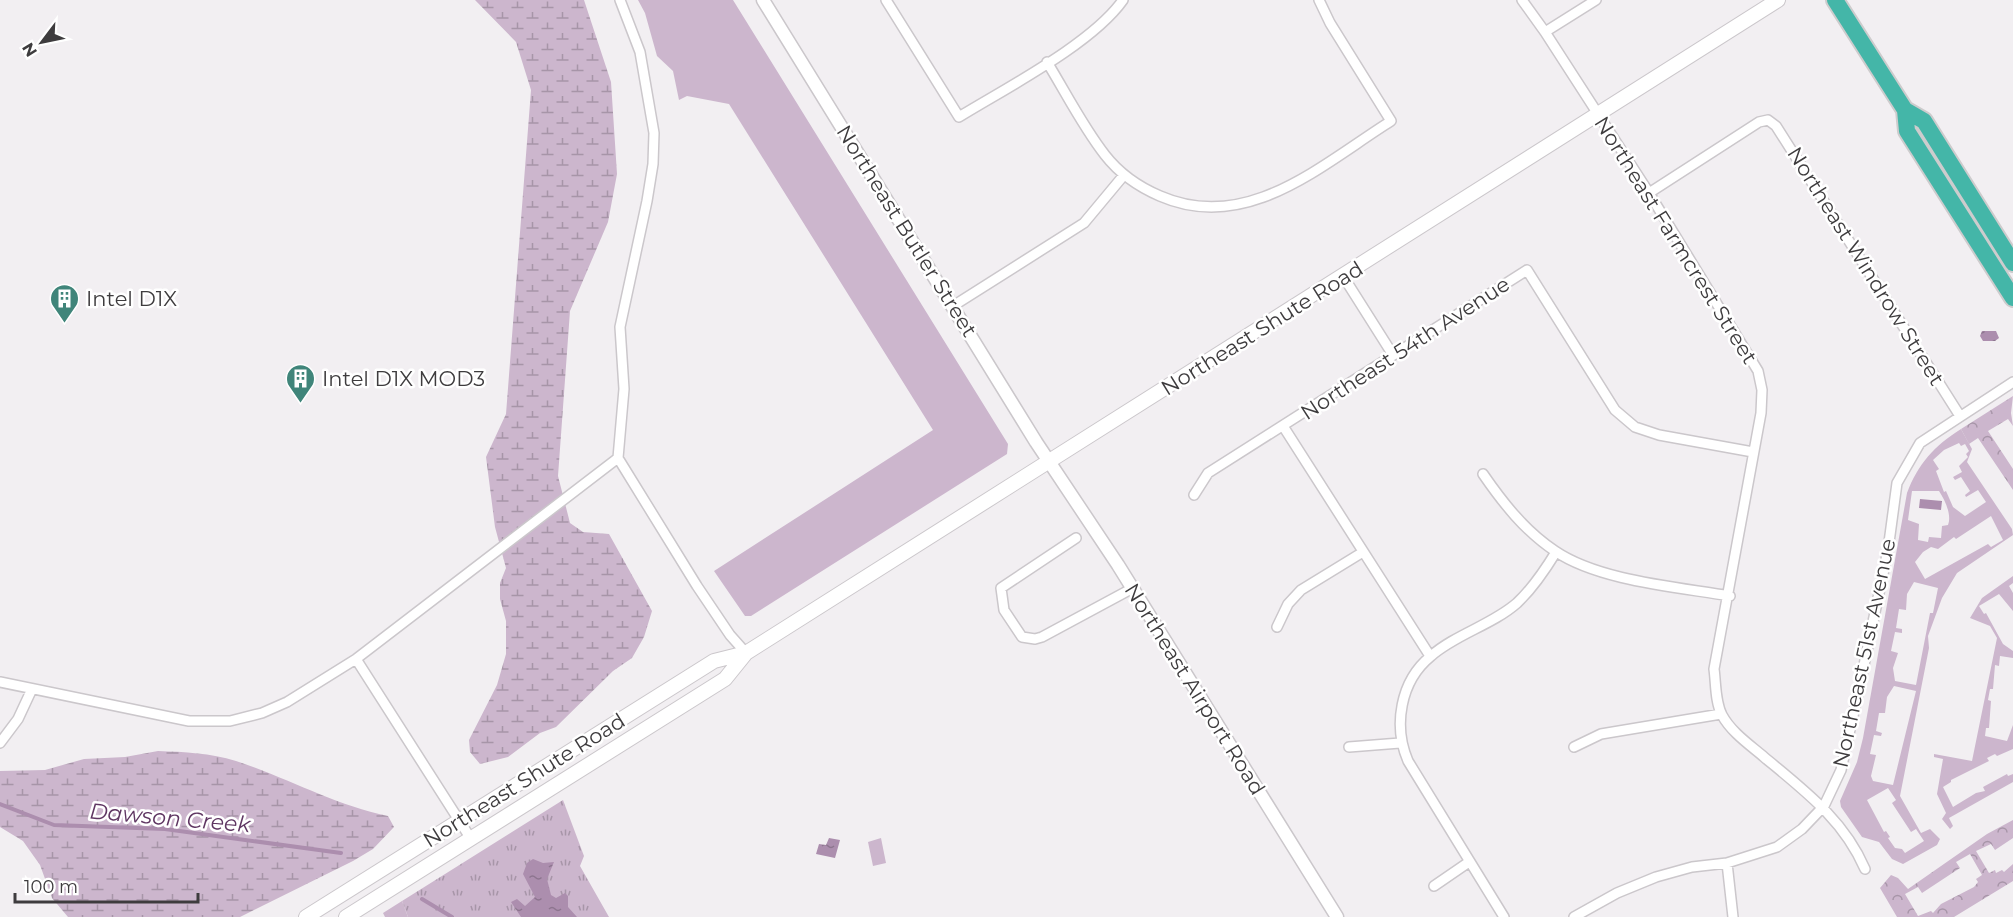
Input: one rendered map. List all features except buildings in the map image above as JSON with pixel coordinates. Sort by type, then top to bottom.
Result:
[{"type":"highway","points":[[1835,0],[1905,110],[1907,131],[2013,298]]},
{"type":"highway","points":[[1905,110],[1924,121],[2013,263]]},
{"type":"main road","name":"Northeast Shute Road","points":[[306,917],[714,661],[746,653],[1050,463],[1778,0]]},
{"type":"main road","name":"Northeast Shute Road","points":[[346,917],[725,679],[746,653]]},
{"type":"street","points":[[620,0],[640,52],[654,133],[648,191],[620,327],[624,389],[618,458],[697,586],[730,635],[746,653]]},
{"type":"street","name":"Northeast Butler Street","points":[[763,0],[1050,463]]},
{"type":"street","points":[[886,0],[959,117],[1047,62],[1103,23],[1123,0]]},
{"type":"street","points":[[1047,62],[1105,156],[1124,175],[1146,190],[1172,201],[1207,208],[1231,207],[1275,194],[1391,121],[1330,23],[1319,0]]},
{"type":"street","name":"Northeast Farmcrest Street","points":[[1521,0],[1599,114],[1758,371],[1762,390],[1761,413],[1730,596],[1714,669],[1721,714]]},
{"type":"street","points":[[1545,32],[1596,0]]},
{"type":"street","name":"Northeast Windrow Street","points":[[1649,193],[1759,122],[1768,120],[1776,126],[1787,141],[1960,416]]},
{"type":"street","points":[[953,306],[1084,224],[1124,175]]},
{"type":"street","name":"Northeast 54th Avenue","points":[[1194,495],[1208,473],[1527,270],[1615,410],[1635,427],[1659,435],[1753,452]]},
{"type":"street","points":[[1343,276],[1393,355]]},
{"type":"street","name":"Northeast 51st Avenue","points":[[1574,917],[1617,893],[1656,877],[1692,867],[1727,864],[1777,847],[1802,829],[1824,806],[1841,770],[1888,550],[1897,483],[1920,443],[2013,382]]},
{"type":"street","points":[[1283,426],[1430,656]]},
{"type":"street","points":[[0,682],[189,721],[230,721],[262,713],[287,702],[356,659],[618,458]]},
{"type":"street","name":"Northeast Airport Road","points":[[1050,463],[1133,588],[1337,917]]},
{"type":"street","points":[[1483,474],[1520,521],[1556,552],[1628,579],[1730,596]]},
{"type":"street","points":[[1076,538],[1002,588],[1000,596],[1004,610],[1022,637],[1035,639],[1042,637],[1133,588]]},
{"type":"street","points":[[1277,627],[1288,604],[1301,590],[1363,552]]},
{"type":"street","points":[[1504,917],[1408,761],[1400,743],[1400,713],[1406,691],[1430,656],[1516,604],[1537,581],[1556,552]]},
{"type":"street","points":[[356,659],[471,839]]},
{"type":"street","points":[[0,743],[18,719],[32,689]]},
{"type":"street","points":[[1574,747],[1601,734],[1721,714],[1750,746],[1824,806],[1855,847],[1865,869]]},
{"type":"street","points":[[1349,747],[1400,743]]},
{"type":"street","points":[[1434,886],[1470,862]]},
{"type":"street","points":[[1727,864],[1732,917]]},
{"type":"green space","points":[[475,0],[584,0],[611,82],[617,174],[608,222],[570,311],[558,476],[570,523],[583,532],[609,534],[652,611],[644,637],[632,658],[613,671],[556,727],[540,733],[508,757],[480,764],[470,752],[469,740],[497,685],[506,654],[506,621],[500,599],[500,583],[506,568],[495,527],[486,457],[506,414],[531,90],[516,42]]},
{"type":"green space","points":[[638,0],[733,0],[1008,444],[1007,454],[751,616],[745,616],[714,571],[933,430],[729,104],[687,96],[679,100],[673,71],[657,56],[645,13]]},
{"type":"green space","points":[[2013,396],[2011,413],[2013,426],[2008,419],[1988,431],[2013,469],[2013,490],[1978,438],[1969,444],[1961,429]]},
{"type":"green space","points":[[1961,429],[1972,449],[1967,462],[2012,529],[2013,535],[1957,573],[1942,598],[1928,636],[1929,648],[1900,796],[1921,833],[1930,829],[1940,839],[1937,845],[1903,864],[1892,859],[1879,842],[1862,837],[1841,807],[1840,801],[1857,762],[1863,738],[1907,493],[1922,464],[1951,435]],"holes":[[[1959,443],[1961,446],[1965,444],[1969,451],[1966,454],[1968,457],[1959,466],[1962,472],[1953,477],[1955,480],[1961,477],[1970,491],[1965,495],[1966,497],[1978,490],[1986,502],[1965,516],[1953,507],[1936,471],[1939,469],[1933,460],[1944,450]],[[1912,491],[1939,491],[1946,503],[1949,517],[1948,525],[1942,526],[1941,538],[1929,537],[1928,542],[1918,540],[1919,524],[1908,520]],[[1991,516],[2003,540],[1991,547],[1988,544],[1925,579],[1915,562],[1923,552],[1931,547],[1938,549],[1954,537],[1956,539]],[[1914,582],[1938,588],[1933,613],[1930,613],[1916,685],[1895,681],[1893,668],[1898,653],[1891,651],[1895,632],[1902,633],[1902,629],[1896,628],[1899,609],[1906,610],[1907,594]],[[1894,686],[1916,691],[1893,785],[1873,781],[1871,776],[1876,755],[1870,754],[1874,735],[1881,736],[1882,733],[1876,731],[1879,713],[1885,713],[1887,697]],[[1888,788],[1896,800],[1892,803],[1911,832],[1916,829],[1924,841],[1905,853],[1902,849],[1895,848],[1886,831],[1884,832],[1867,800]]]},
{"type":"green space","points":[[2013,576],[2013,583],[2009,586],[2013,593],[2013,611],[1999,594],[1979,606],[1984,614],[1986,613],[2003,644],[2013,651],[2013,658],[2000,656],[1999,666],[1995,665],[1993,689],[1990,689],[1988,700],[1991,701],[1989,728],[1986,728],[1985,736],[2007,741],[2013,725],[2013,749],[1987,758],[1989,761],[1951,780],[1943,787],[1953,807],[1976,793],[1985,791],[1983,787],[2007,774],[2008,776],[2013,774],[2013,782],[1949,818],[1953,826],[1950,829],[1942,819],[1946,813],[1937,794],[1943,759],[1934,757],[1934,754],[1972,761],[1997,638],[1990,626],[1970,618],[1982,598]]},
{"type":"green space","points":[[158,751],[188,752],[236,761],[349,805],[388,816],[394,827],[373,849],[353,861],[240,917],[68,917],[52,898],[40,865],[23,841],[0,827],[0,771],[45,770],[84,759],[125,757]]},
{"type":"green space","points":[[563,800],[584,856],[580,866],[609,917],[408,917],[402,901]]},
{"type":"green space","points":[[2013,820],[2013,838],[1995,850],[1991,844],[1976,851],[1989,873],[1995,870],[1996,873],[2002,870],[2004,872],[2013,864],[2013,881],[1954,917],[1897,917],[1880,888],[1891,875],[1898,878],[1908,889],[1987,834]],"holes":[[[1970,854],[1982,875],[1976,879],[1978,882],[1974,887],[1941,904],[1933,913],[1931,911],[1918,916],[1905,894],[1918,887],[1922,893],[1960,868],[1956,862]]]},
{"type":"green space","points":[[881,838],[886,863],[873,866],[868,842]]},
{"type":"green space","points":[[402,901],[408,917],[385,917],[383,913]]},
{"type":"water","points":[[1982,331],[1996,331],[1999,338],[1995,341],[1983,341],[1980,336]]},
{"type":"water","points":[[1920,499],[1942,501],[1941,510],[1919,508]]},
{"type":"water","points":[[829,838],[840,840],[835,858],[816,854],[819,844],[826,845]]},
{"type":"water","points":[[533,859],[543,863],[554,862],[547,879],[551,895],[556,898],[565,893],[568,896],[568,907],[577,917],[521,917],[511,902],[517,899],[525,906],[535,897],[523,874],[527,863]]},
{"type":"waterway","name":"Dawson Creek","points":[[0,804],[54,825],[165,829],[341,853]]},
{"type":"waterway","name":"Dawson Creek","points":[[422,899],[452,917]]},
{"type":"place","name":"Intel D1X","points":[[65,324]]},
{"type":"place","name":"Intel D1X MOD3","points":[[301,404]]}]
